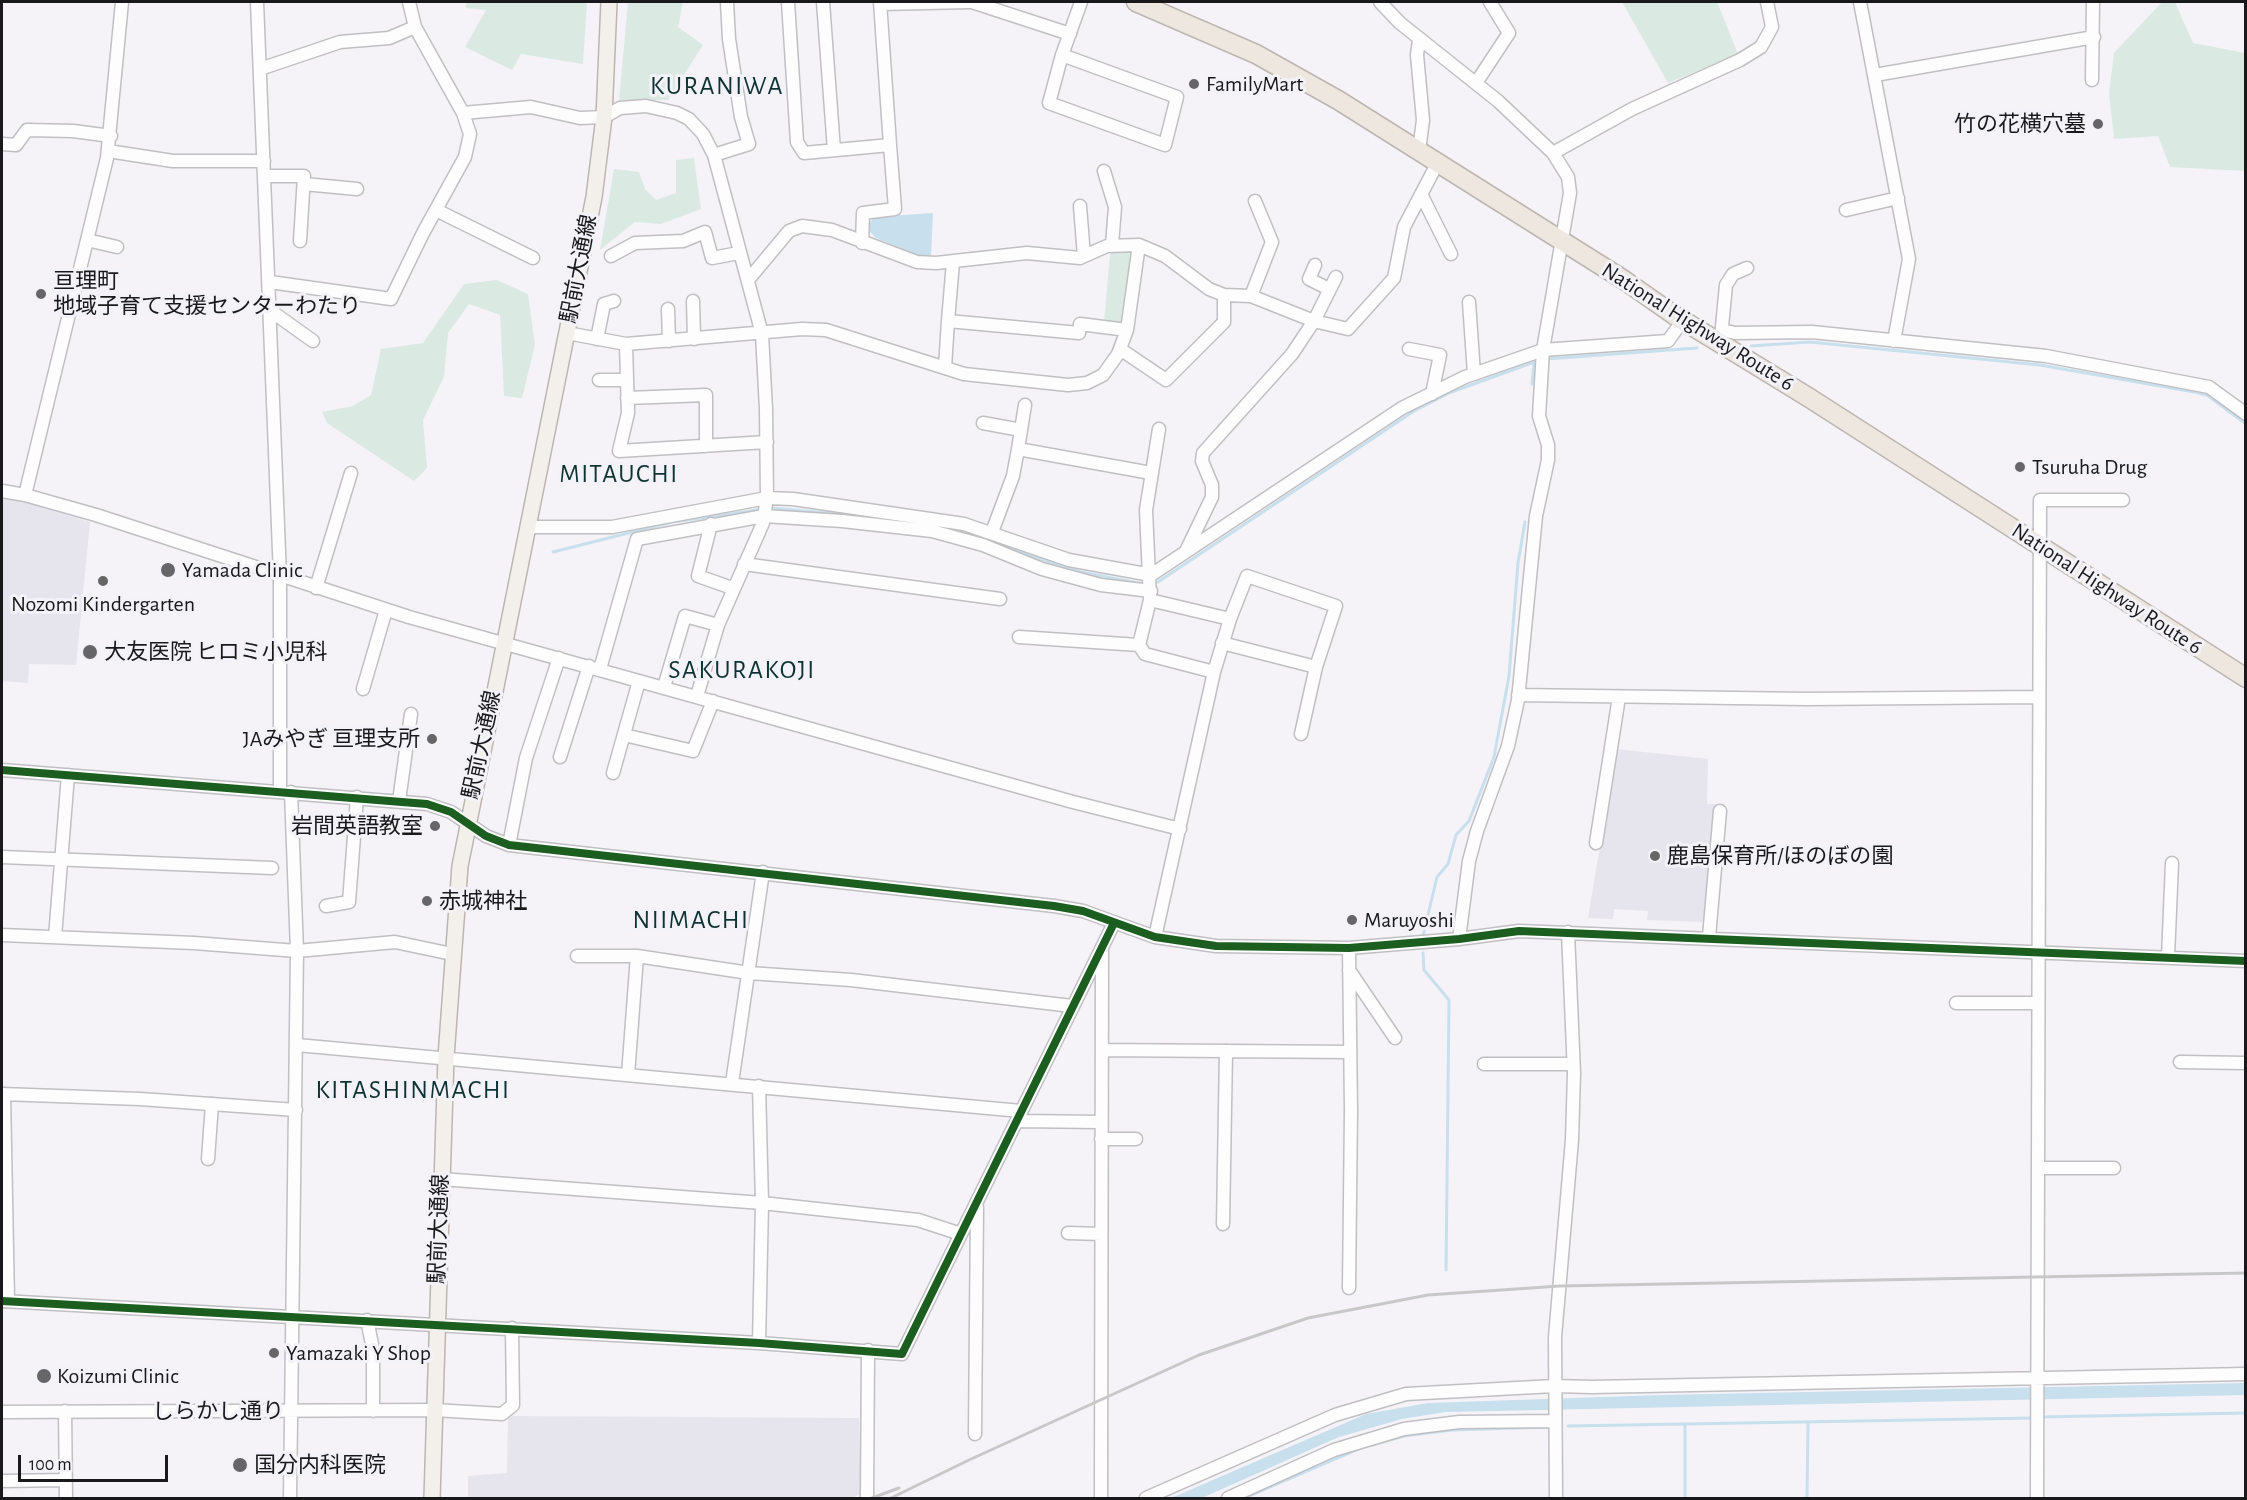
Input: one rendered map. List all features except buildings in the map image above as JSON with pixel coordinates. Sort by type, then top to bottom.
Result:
[{"type":"highway","name":"National Highway Route 6","points":[[1136,2],[1256,54],[1338,100],[1561,240],[1683,320],[1721,336],[2246,678]]},
{"type":"main road","name":"駅前大通線","points":[[432,1498],[446,1057],[452,954],[466,822],[594,197],[604,117],[609,2]]},
{"type":"street","points":[[25,495],[111,136],[122,2]]},
{"type":"street","points":[[257,2],[270,282],[282,699],[297,951],[290,1498]]},
{"type":"street","points":[[270,282],[391,299],[435,210],[465,158],[470,134],[463,112],[415,27],[409,2]]},
{"type":"street","points":[[714,155],[749,144],[741,117],[729,39],[727,2]]},
{"type":"street","points":[[788,2],[797,142],[804,153],[890,145]]},
{"type":"street","points":[[823,2],[834,150]]},
{"type":"street","points":[[862,243],[863,213],[895,209],[880,3],[971,2],[1070,34]]},
{"type":"street","points":[[1062,55],[1177,97],[1165,145],[1049,103],[1062,55],[1081,2]]},
{"type":"street","points":[[1380,2],[1419,40],[1476,83],[1553,153],[1568,177],[1570,193],[1543,350],[1539,416],[1548,445],[1548,460],[1536,516],[1518,695],[1508,746],[1477,831],[1469,861],[1459,939]]},
{"type":"street","points":[[1476,83],[1509,33],[1490,2]]},
{"type":"street","points":[[1553,153],[1622,114],[1740,60],[1761,47],[1772,27],[1767,2]]},
{"type":"street","points":[[1860,2],[1909,259],[1894,341]]},
{"type":"street","points":[[2092,2],[2094,37],[2092,80]]},
{"type":"street","points":[[260,69],[340,42],[388,38],[415,27]]},
{"type":"street","points":[[1875,75],[2094,37]]},
{"type":"street","points":[[1419,40],[1417,55],[1423,120],[1419,151]]},
{"type":"street","points":[[463,112],[531,107],[580,118],[604,117],[620,108],[646,106],[677,113],[697,126],[714,155],[762,334],[767,498],[764,516],[718,625],[697,696]]},
{"type":"street","points":[[2,144],[16,145],[27,130],[73,131],[111,136]]},
{"type":"street","points":[[108,151],[173,160],[264,161]]},
{"type":"street","points":[[748,280],[789,231],[802,226],[832,230],[917,262],[953,262],[1027,253],[1052,254],[1066,259],[1084,256],[1112,245],[1139,245],[1165,256],[1209,289],[1224,296],[1251,296],[1314,321],[1348,328],[1379,297],[1394,278],[1404,227],[1437,164]]},
{"type":"street","points":[[1104,171],[1114,207],[1112,245]]},
{"type":"street","points":[[265,176],[304,176],[300,241]]},
{"type":"street","points":[[304,183],[357,189]]},
{"type":"street","points":[[1421,194],[1451,254]]},
{"type":"street","points":[[1846,210],[1898,198]]},
{"type":"street","points":[[1251,296],[1272,242],[1255,201]]},
{"type":"street","points":[[1080,206],[1084,256]]},
{"type":"street","points":[[435,210],[533,258]]},
{"type":"street","points":[[611,256],[635,243],[683,241],[705,232],[712,258],[739,253]]},
{"type":"street","points":[[87,240],[117,247]]},
{"type":"street","points":[[567,333],[626,344],[802,329],[826,330],[973,375],[1068,386],[1087,382],[1102,375],[1120,349],[1127,330],[1139,245]]},
{"type":"street","points":[[945,367],[953,262]]},
{"type":"street","points":[[1315,265],[1309,279],[1329,289]]},
{"type":"street","points":[[1747,268],[1733,274],[1726,285],[1721,336],[1735,333],[1812,332],[2046,356],[2209,387],[2246,414]]},
{"type":"street","points":[[1186,552],[1212,497],[1212,485],[1202,461],[1203,453],[1292,354],[1314,321],[1336,277]]},
{"type":"street","points":[[1120,349],[1166,380],[1224,322],[1224,296]]},
{"type":"street","points":[[597,339],[604,304],[614,301]]},
{"type":"street","points":[[693,302],[694,339]]},
{"type":"street","points":[[1469,302],[1474,374]]},
{"type":"street","points":[[668,309],[669,341]]},
{"type":"street","points":[[271,311],[314,341]]},
{"type":"street","points":[[527,527],[612,527],[767,498],[910,514],[992,532],[1069,560],[1151,575],[1402,408],[1474,374],[1543,350],[1668,340],[1683,320]]},
{"type":"street","points":[[948,321],[1079,333],[1080,324],[1127,330]]},
{"type":"street","points":[[626,344],[628,413],[619,451],[766,442]]},
{"type":"street","points":[[1409,349],[1440,354],[1432,394]]},
{"type":"street","points":[[599,380],[627,380]]},
{"type":"street","points":[[627,398],[706,394],[706,446]]},
{"type":"street","points":[[992,532],[1013,476],[1025,405]]},
{"type":"street","points":[[983,423],[1022,430]]},
{"type":"street","points":[[1159,429],[1146,510],[1151,595],[1139,645],[1145,654],[1214,672]]},
{"type":"street","points":[[1018,449],[1151,473]]},
{"type":"street","points":[[316,588],[351,473]]},
{"type":"street","points":[[2,491],[25,495],[386,610],[503,644],[1180,829]]},
{"type":"street","points":[[2037,1498],[2040,500],[2123,500]]},
{"type":"street","points":[[560,757],[595,668],[637,539],[764,516],[842,521],[932,531],[983,545],[1042,568],[1101,585],[1151,595],[1230,619]]},
{"type":"street","points":[[711,524],[698,576],[732,588]]},
{"type":"street","points":[[744,564],[1000,599]]},
{"type":"street","points":[[1155,937],[1214,672],[1230,619],[1247,576],[1336,606],[1316,667],[1301,734]]},
{"type":"street","points":[[363,689],[386,610]]},
{"type":"street","points":[[663,687],[685,616],[718,625]]},
{"type":"street","points":[[1020,636],[1139,645]]},
{"type":"street","points":[[1222,644],[1316,667]]},
{"type":"street","points":[[509,844],[526,758],[559,658]]},
{"type":"street","points":[[613,773],[639,681]]},
{"type":"street","points":[[1518,695],[1807,699],[2039,697]]},
{"type":"street","points":[[1596,843],[1619,696]]},
{"type":"street","points":[[624,735],[693,751],[713,701]]},
{"type":"street","points":[[399,801],[411,714]]},
{"type":"street","points":[[2,770],[399,801],[440,807],[486,836],[509,844],[1054,906],[1083,911],[1155,937],[1216,946],[1349,948],[1459,939],[1519,931],[1709,937],[2246,961]]},
{"type":"street","points":[[55,937],[68,775]]},
{"type":"street","points":[[326,906],[349,902],[357,797]]},
{"type":"street","points":[[1709,937],[1720,811]]},
{"type":"street","points":[[2,857],[272,868]]},
{"type":"street","points":[[2168,957],[2172,863]]},
{"type":"street","points":[[732,1083],[763,872]]},
{"type":"street","points":[[296,1110],[3,1094],[5,1301],[759,1342],[902,1354],[1114,923]]},
{"type":"street","points":[[1556,1498],[1555,1337],[1572,1140],[1573,1064],[1568,932]]},
{"type":"street","points":[[2,935],[194,943],[297,951],[395,942],[452,954]]},
{"type":"street","points":[[1101,1498],[1102,948]]},
{"type":"street","points":[[1348,1288],[1349,948]]},
{"type":"street","points":[[577,956],[638,956],[748,973],[851,980],[1072,1006]]},
{"type":"street","points":[[628,1075],[638,956]]},
{"type":"street","points":[[1349,970],[1395,1038]]},
{"type":"street","points":[[1956,1003],[2038,1003]]},
{"type":"street","points":[[297,1045],[732,1083],[1019,1116],[1101,1122]]},
{"type":"street","points":[[1102,1050],[1349,1052]]},
{"type":"street","points":[[1223,1224],[1226,1051]]},
{"type":"street","points":[[2180,1062],[2246,1063]]},
{"type":"street","points":[[1484,1064],[1573,1064]]},
{"type":"street","points":[[759,1086],[762,1203],[759,1342]]},
{"type":"street","points":[[208,1159],[212,1104]]},
{"type":"street","points":[[1101,1139],[1136,1139]]},
{"type":"street","points":[[2038,1168],[2114,1168]]},
{"type":"street","points":[[441,1179],[762,1203],[918,1220],[961,1234]]},
{"type":"street","points":[[975,1434],[977,1202]]},
{"type":"street","points":[[1068,1233],[1101,1234]]},
{"type":"street","points":[[367,1320],[373,1349],[373,1411]]},
{"type":"street","name":"しらかし通り","points":[[2,1412],[434,1410],[502,1414],[513,1405],[512,1328]]},
{"type":"street","points":[[867,1498],[868,1350]]},
{"type":"street","points":[[1146,1498],[1335,1415],[1406,1394],[1592,1387],[2037,1380],[2246,1374]]},
{"type":"street","points":[[66,1411],[66,1498]]},
{"type":"street","points":[[1228,1498],[1334,1450],[1404,1429],[1459,1422],[1555,1419]]},
{"type":"street","points":[[2,1481],[66,1480]]},
{"type":"shaded area","points":[[466,2],[587,2],[583,64],[521,54],[512,70],[465,47],[486,10],[466,8]]},
{"type":"shaded area","points":[[628,2],[683,2],[678,27],[703,45],[668,100],[619,100]]},
{"type":"shaded area","points":[[1622,2],[1717,2],[1738,54],[1668,83]]},
{"type":"shaded area","points":[[2162,2],[2175,2],[2193,43],[2245,53],[2245,171],[2170,167],[2158,136],[2114,139],[2109,93],[2114,53]]},
{"type":"shaded area","points":[[694,158],[701,209],[661,224],[635,222],[600,250],[614,169],[639,172],[645,189],[656,200],[676,193],[676,160]]},
{"type":"shaded area","points":[[1118,250],[1131,254],[1123,326],[1104,322],[1110,254]]},
{"type":"shaded area","points":[[497,280],[528,294],[535,345],[522,398],[504,396],[500,315],[469,304],[448,333],[444,377],[423,420],[427,468],[414,481],[327,423],[322,412],[353,406],[371,395],[381,349],[423,343],[464,284]]},
{"type":"shaded area","points":[[2,498],[24,502],[90,522],[76,665],[29,664],[28,683],[2,681]]},
{"type":"shaded area","name":"鹿島保育所/ほのぼの園","points":[[1616,749],[1708,759],[1707,804],[1717,804],[1707,922],[1647,920],[1648,911],[1614,909],[1613,919],[1588,918]]},
{"type":"shaded area","points":[[508,1416],[859,1418],[861,1494],[851,1498],[468,1498],[468,1476],[507,1473]]},
{"type":"water","points":[[933,213],[931,255],[922,257],[876,238],[870,232],[869,224],[874,217]]},
{"type":"water","points":[[2245,1383],[2245,1395],[1446,1412],[1402,1419],[1339,1437],[1202,1498],[1171,1498],[1366,1414],[1428,1403],[1661,1395]]},
{"type":"waterway","points":[[1751,346],[1810,342],[2040,365],[2207,395],[2246,424]]},
{"type":"waterway","points":[[1546,359],[1697,348]]},
{"type":"waterway","points":[[1158,582],[1414,411],[1449,393],[1537,361]]},
{"type":"waterway","points":[[1532,384],[1534,362]]},
{"type":"waterway","points":[[773,508],[880,518]]},
{"type":"waterway","points":[[553,552],[672,522],[757,510]]},
{"type":"waterway","points":[[1423,936],[1437,877],[1448,864],[1456,835],[1469,821],[1494,757],[1509,676],[1518,563],[1525,522]]},
{"type":"waterway","points":[[940,526],[1081,572],[1143,584]]},
{"type":"waterway","points":[[1423,953],[1424,970],[1449,1000],[1446,1270]]},
{"type":"waterway","points":[[2040,1417],[2246,1413]]},
{"type":"waterway","points":[[1568,1426],[2034,1418]]},
{"type":"waterway","points":[[1807,1498],[1808,1422]]},
{"type":"waterway","points":[[1685,1425],[1685,1498]]},
{"type":"waterway","points":[[1372,1445],[1404,1436],[1452,1430],[1549,1427]]},
{"type":"waterway","points":[[1244,1498],[1363,1447]]},
{"type":"railway","points":[[891,1498],[1199,1355],[1308,1318],[1428,1295],[1560,1286],[2246,1273]]},
{"type":"railway","points":[[872,1498],[899,1488]]},
{"type":"cycle path","points":[[2,770],[427,804],[451,812],[486,836],[509,845],[1054,906],[1083,911],[1155,937],[1216,946],[1349,948],[1459,939],[1519,931],[2246,961]]},
{"type":"cycle path","points":[[2,1301],[759,1343],[902,1354],[1114,923]]},
{"type":"place","name":"FamilyMart","points":[[1194,84]]},
{"type":"place","name":"竹の花横穴墓","points":[[2098,124]]},
{"type":"place","name":"亘理町 地域子育て支援センターわたり","points":[[41,294]]},
{"type":"place","name":"Tsuruha Drug","points":[[2020,467]]},
{"type":"place","name":"Yamada Clinic","points":[[168,570]]},
{"type":"place","name":"Nozomi Kindergarten","points":[[103,581]]},
{"type":"place","name":"大友医院 ヒロミ小児科","points":[[90,652]]},
{"type":"place","name":"JAみやぎ 亘理支所","points":[[432,739]]},
{"type":"place","name":"岩間英語教室","points":[[435,826]]},
{"type":"place","name":"鹿島保育所/ほのぼの園","points":[[1655,856]]},
{"type":"place","name":"赤城神社","points":[[427,901]]},
{"type":"place","name":"Maruyoshi","points":[[1352,920]]},
{"type":"place","name":"Yamazaki Y Shop","points":[[274,1353]]},
{"type":"place","name":"Koizumi Clinic","points":[[44,1376]]},
{"type":"place","name":"国分内科医院","points":[[240,1465]]},
{"type":"district","name":"KURANIWA","points":[[717,86]]},
{"type":"district","name":"MITAUCHI","points":[[619,474]]},
{"type":"district","name":"SAKURAKOJI","points":[[742,670]]},
{"type":"district","name":"NIIMACHI","points":[[691,920]]},
{"type":"district","name":"KITASHINMACHI","points":[[413,1090]]}]
